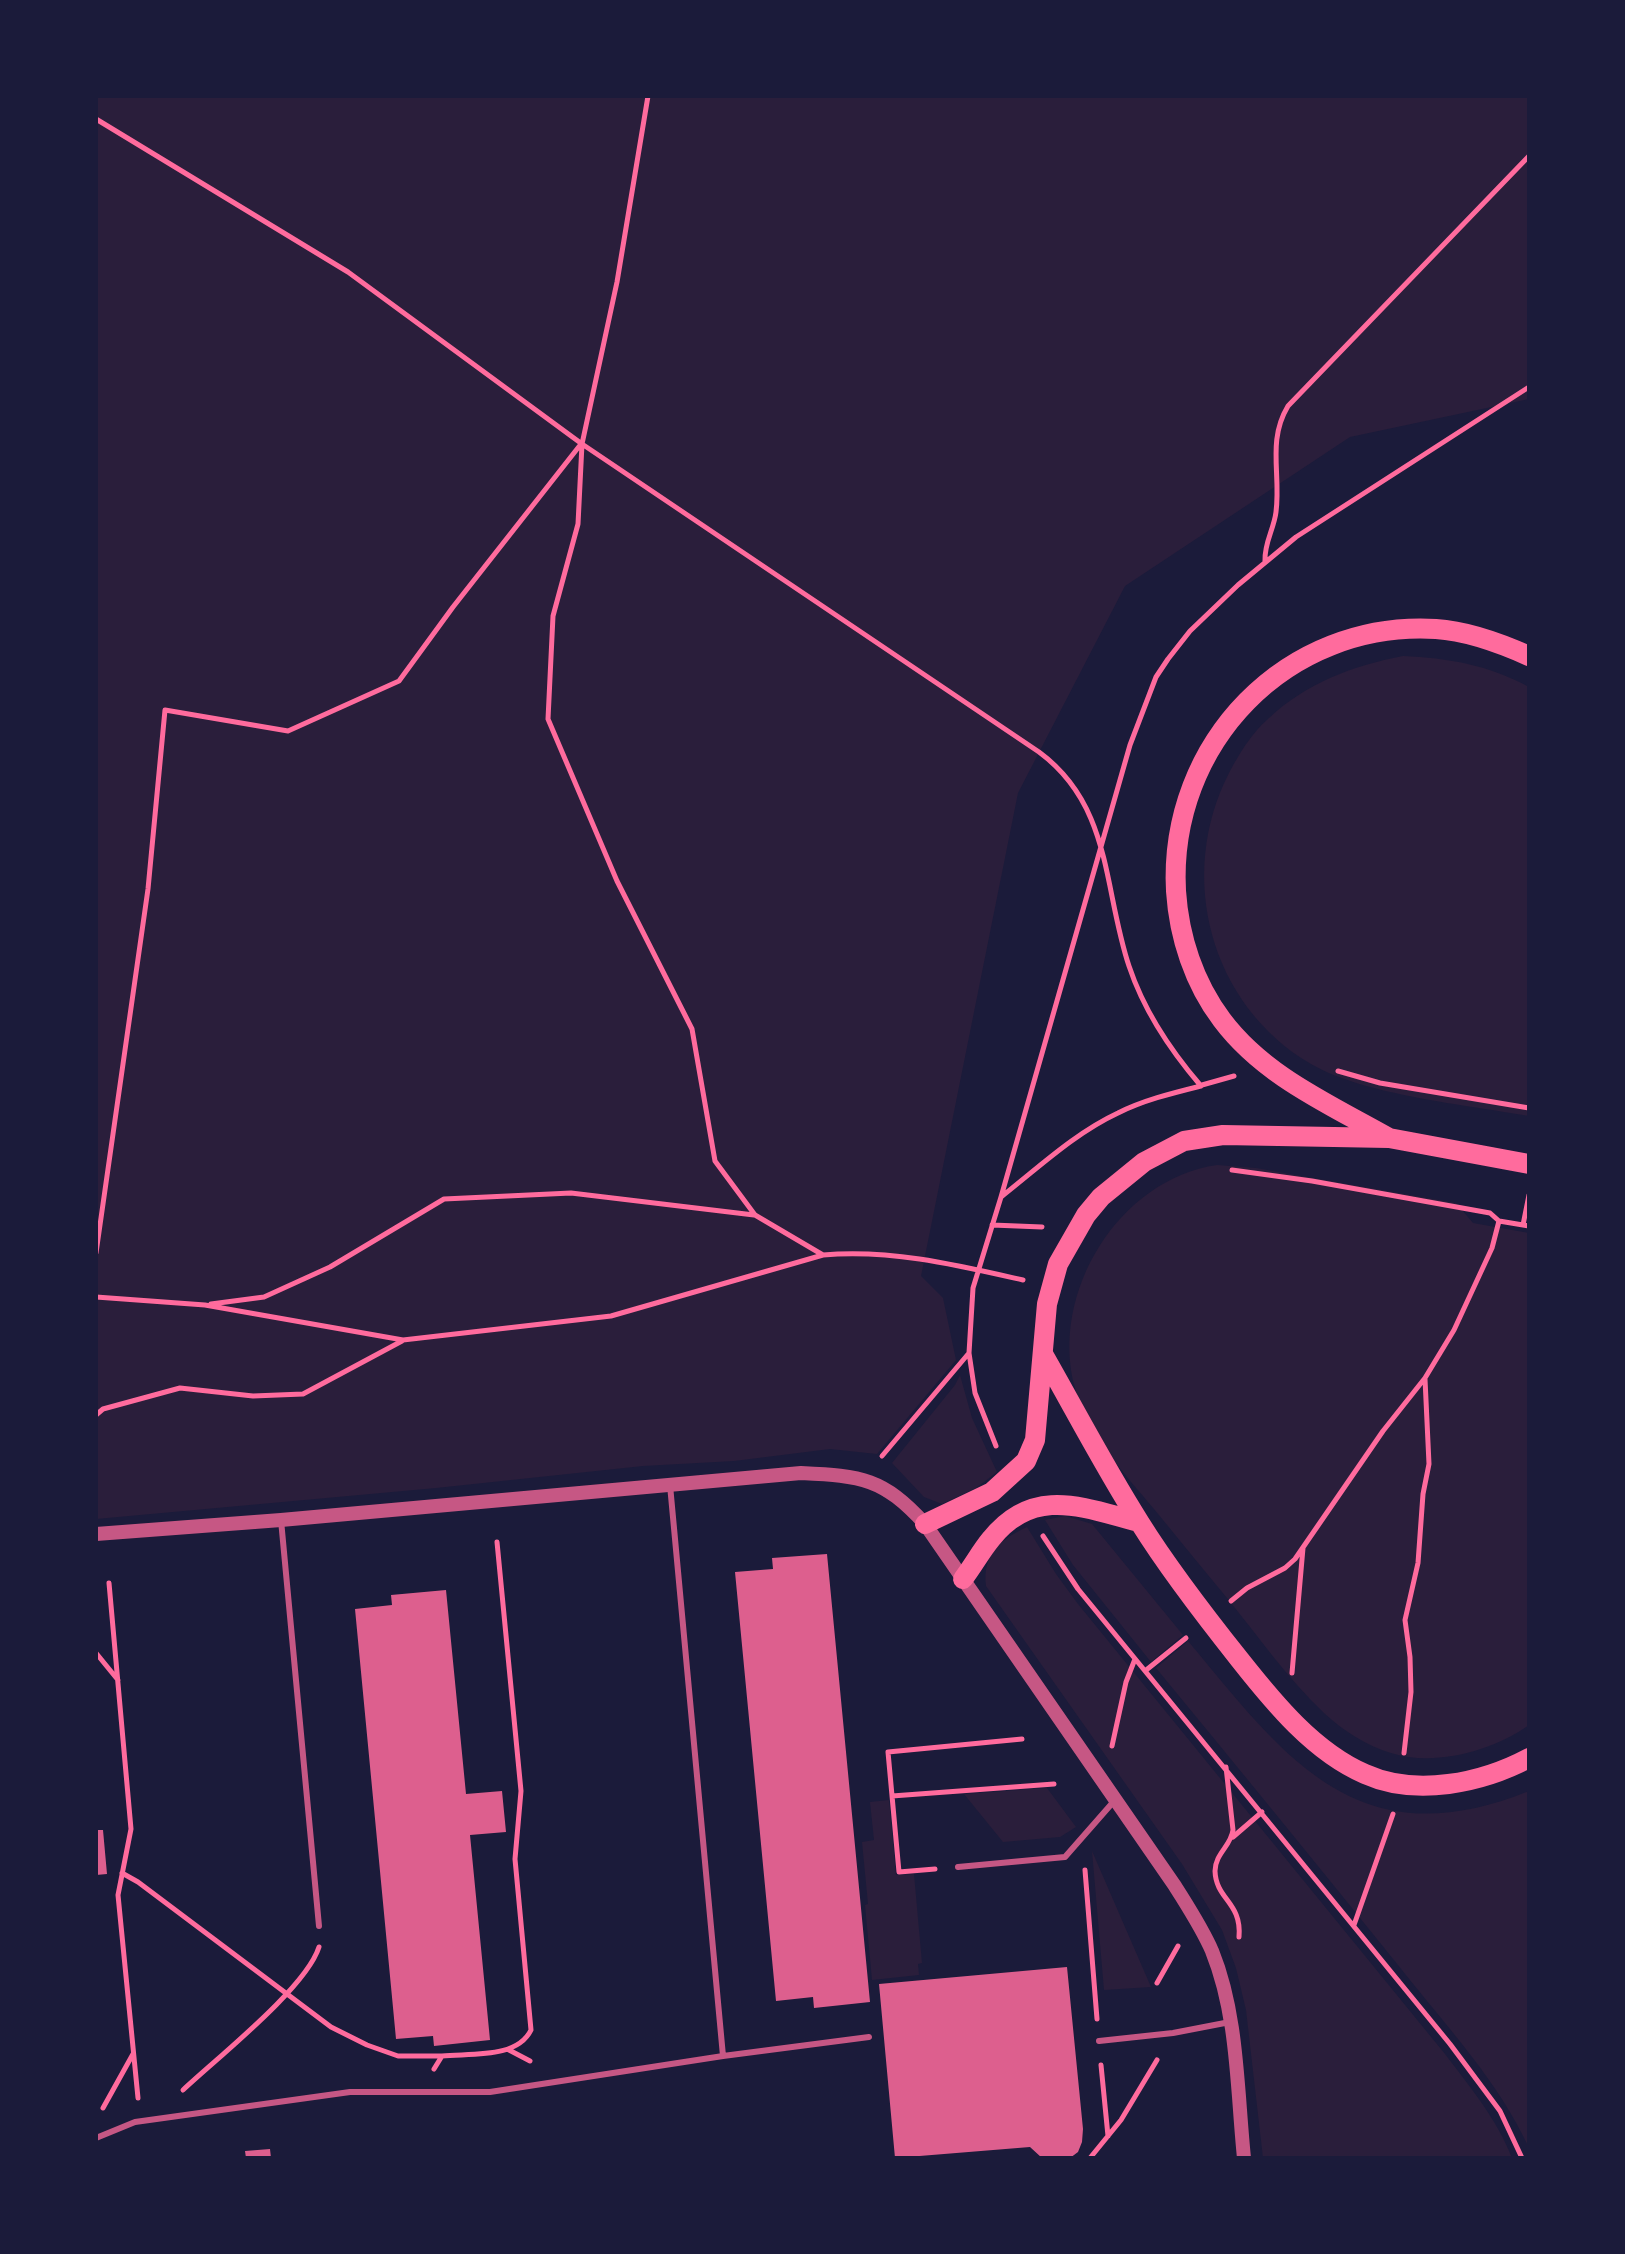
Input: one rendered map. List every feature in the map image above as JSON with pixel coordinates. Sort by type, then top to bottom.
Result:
[{"type":"main road","points":[[1389,1138],[1267,1067],[1230,1030],[1202,988],[1185,945],[1177,901],[1176,848],[1183,811],[1202,763],[1222,728],[1250,698],[1287,668],[1340,643],[1407,629],[1440,629],[1499,643],[1529,656]]},
{"type":"main road","points":[[925,1524],[992,1492],[1026,1461],[1035,1440],[1050,1286],[1071,1236],[1086,1215],[1144,1162],[1184,1141],[1223,1135],[1389,1138],[1528,1164]]},
{"type":"main road","points":[[1043,1354],[1139,1522],[1208,1620],[1270,1696],[1316,1742],[1365,1775],[1399,1784],[1470,1780],[1500,1772],[1529,1758]]},
{"type":"main road","points":[[963,1579],[993,1537],[1008,1522],[1047,1504],[1070,1504],[1139,1522]]},
{"type":"street","points":[[96,1534],[801,1473],[863,1478],[884,1487],[925,1524],[1193,1915],[1217,1965],[1230,2022],[1244,2158]]},
{"type":"lane","points":[[669,1483],[723,2056]]},
{"type":"lane","points":[[281,1520],[319,1926]]},
{"type":"lane","points":[[958,1867],[1065,1857],[1115,1800]]},
{"type":"lane","points":[[1099,2041],[1173,2033],[1230,2022]]},
{"type":"lane","points":[[96,2138],[120,2126],[140,2121],[350,2092],[503,2091],[723,2056],[869,2037]]},
{"type":"path","points":[[648,96],[617,282],[582,444],[578,524],[553,616],[548,719],[617,881],[692,1029],[715,1161],[755,1215],[823,1255]]},
{"type":"path","points":[[96,119],[348,272],[582,444],[1058,766],[1086,807],[1101,843],[1121,937],[1134,978],[1168,1044],[1201,1086]]},
{"type":"path","points":[[1265,561],[1265,548],[1276,512],[1276,433],[1288,406],[1529,156]]},
{"type":"path","points":[[998,1451],[980,1409],[971,1373],[971,1297],[1135,727],[1156,677],[1190,631],[1265,561],[1360,495],[1449,441],[1529,387]]},
{"type":"path","points":[[96,1253],[148,889],[165,710],[288,731],[399,681],[453,607],[582,444]]},
{"type":"path","points":[[1001,1197],[1115,1114],[1156,1098],[1267,1067]]},
{"type":"path","points":[[1333,1069],[1380,1083],[1529,1108]]},
{"type":"path","points":[[1229,1170],[1312,1181],[1490,1213],[1499,1221],[1526,1226],[1529,1195]]},
{"type":"path","points":[[205,1305],[264,1297],[330,1267],[444,1199],[571,1193],[755,1215]]},
{"type":"path","points":[[1208,1620],[1247,1588],[1285,1568],[1303,1547],[1393,1418],[1425,1378],[1454,1330],[1492,1248],[1499,1221]]},
{"type":"path","points":[[992,1225],[1033,1225],[1071,1236]]},
{"type":"path","points":[[96,1297],[205,1305],[403,1340],[611,1316],[823,1255],[854,1252],[885,1254],[978,1270],[1050,1286]]},
{"type":"path","points":[[96,1415],[103,1409],[180,1388],[253,1396],[303,1394],[403,1340]]},
{"type":"path","points":[[863,1478],[969,1353]]},
{"type":"path","points":[[1354,1925],[1388,1831],[1399,1784],[1411,1692],[1405,1620],[1418,1563],[1423,1494],[1429,1464],[1425,1378]]},
{"type":"path","points":[[1036,1525],[1069,1577],[1226,1766],[1487,2092],[1500,2111],[1522,2158]]},
{"type":"path","points":[[122,1873],[331,2027],[367,2045],[408,2058],[509,2050],[527,2037],[531,2030],[515,1859],[521,1791],[497,1542]]},
{"type":"path","points":[[1287,1714],[1297,1635],[1303,1547]]},
{"type":"path","points":[[109,1583],[131,1829],[118,1895],[140,2121]]},
{"type":"path","points":[[1145,1671],[1187,1637]]},
{"type":"path","points":[[96,1653],[118,1681]]},
{"type":"path","points":[[1103,1784],[1126,1682],[1135,1658]]},
{"type":"path","points":[[958,1867],[899,1872],[888,1752],[1022,1739]]},
{"type":"path","points":[[1226,1766],[1233,1814],[1232,1837]]},
{"type":"path","points":[[892,1796],[1054,1784]]},
{"type":"path","points":[[1217,1965],[1236,1947],[1239,1917],[1224,1896],[1215,1875],[1216,1862],[1232,1837],[1262,1812]]},
{"type":"path","points":[[1082,1838],[1108,2136]]},
{"type":"path","points":[[1157,1983],[1193,1915]]},
{"type":"path","points":[[169,2116],[183,2090],[286,1995],[314,1958],[319,1944],[319,1926]]},
{"type":"path","points":[[1090,2158],[1129,2108],[1173,2033]]},
{"type":"path","points":[[101,2111],[133,2053]]},
{"type":"path","points":[[420,2091],[442,2056]]},
{"type":"shaded area","points":[[96,96],[1529,96],[1529,399],[1350,437],[1125,586],[1018,793],[921,1276],[943,1298],[956,1360],[877,1454],[830,1449],[734,1461],[643,1466],[96,1519]]},
{"type":"shaded area","points":[[1403,656],[1468,664],[1499,673],[1529,687],[1529,1116],[1387,1091],[1333,1075],[1311,1064],[1276,1039],[1248,1008],[1227,973],[1212,935],[1205,895],[1205,854],[1213,813],[1229,773],[1246,744],[1283,706],[1314,686],[1348,671]]},
{"type":"shaded area","points":[[1217,1165],[1256,1168],[1456,1203],[1473,1223],[1529,1233],[1529,1725],[1514,1734],[1463,1754],[1426,1758],[1382,1750],[1339,1725],[1310,1700],[1285,1671],[1119,1467],[1088,1421],[1075,1388],[1070,1352],[1072,1315],[1083,1279],[1100,1246],[1122,1217],[1150,1192],[1182,1175]]},
{"type":"shaded area","points":[[960,1375],[972,1418],[997,1472],[976,1488],[942,1504],[924,1497],[892,1463]]},
{"type":"shaded area","points":[[1065,1516],[1092,1524],[1183,1635],[1151,1662],[1073,1565],[1045,1520]]},
{"type":"shaded area","points":[[1027,1527],[1078,1604],[1445,2054],[1491,2117],[1512,2158],[1263,2158],[1246,2010],[1236,1968],[1222,1930],[1182,1864],[986,1586],[990,1556],[1009,1537]]},
{"type":"shaded area","points":[[1188,1641],[1259,1724],[1294,1759],[1332,1786],[1372,1805],[1418,1813],[1469,1809],[1529,1791],[1529,2148],[1503,2100],[1471,2056],[1156,1668]]},
{"type":"shaded area","points":[[1047,1788],[1076,1827],[1060,1837],[1003,1842],[964,1794]]},
{"type":"shaded area","points":[[889,1800],[896,1875],[914,1874],[922,1963],[918,1964],[919,1975],[872,1980],[862,1842],[874,1840],[870,1802]]},
{"type":"shaded area","points":[[1092,1851],[1151,1987],[1104,1990]]},
{"type":"building","points":[[827,1554],[870,2002],[814,2008],[813,1997],[776,2001],[735,1572],[773,1569],[772,1558]]},
{"type":"building","points":[[446,1590],[466,1794],[502,1791],[506,1832],[470,1835],[490,2040],[434,2046],[433,2036],[396,2039],[355,1609],[392,1605],[391,1595]]},
{"type":"building","points":[[96,1830],[103,1830],[107,1874],[96,1875]]},
{"type":"building","points":[[1067,1967],[1083,2129],[1078,2152],[1070,2158],[1042,2158],[1030,2147],[895,2158],[879,1984]]},
{"type":"building","points":[[270,2149],[271,2158],[246,2158],[245,2151]]}]
